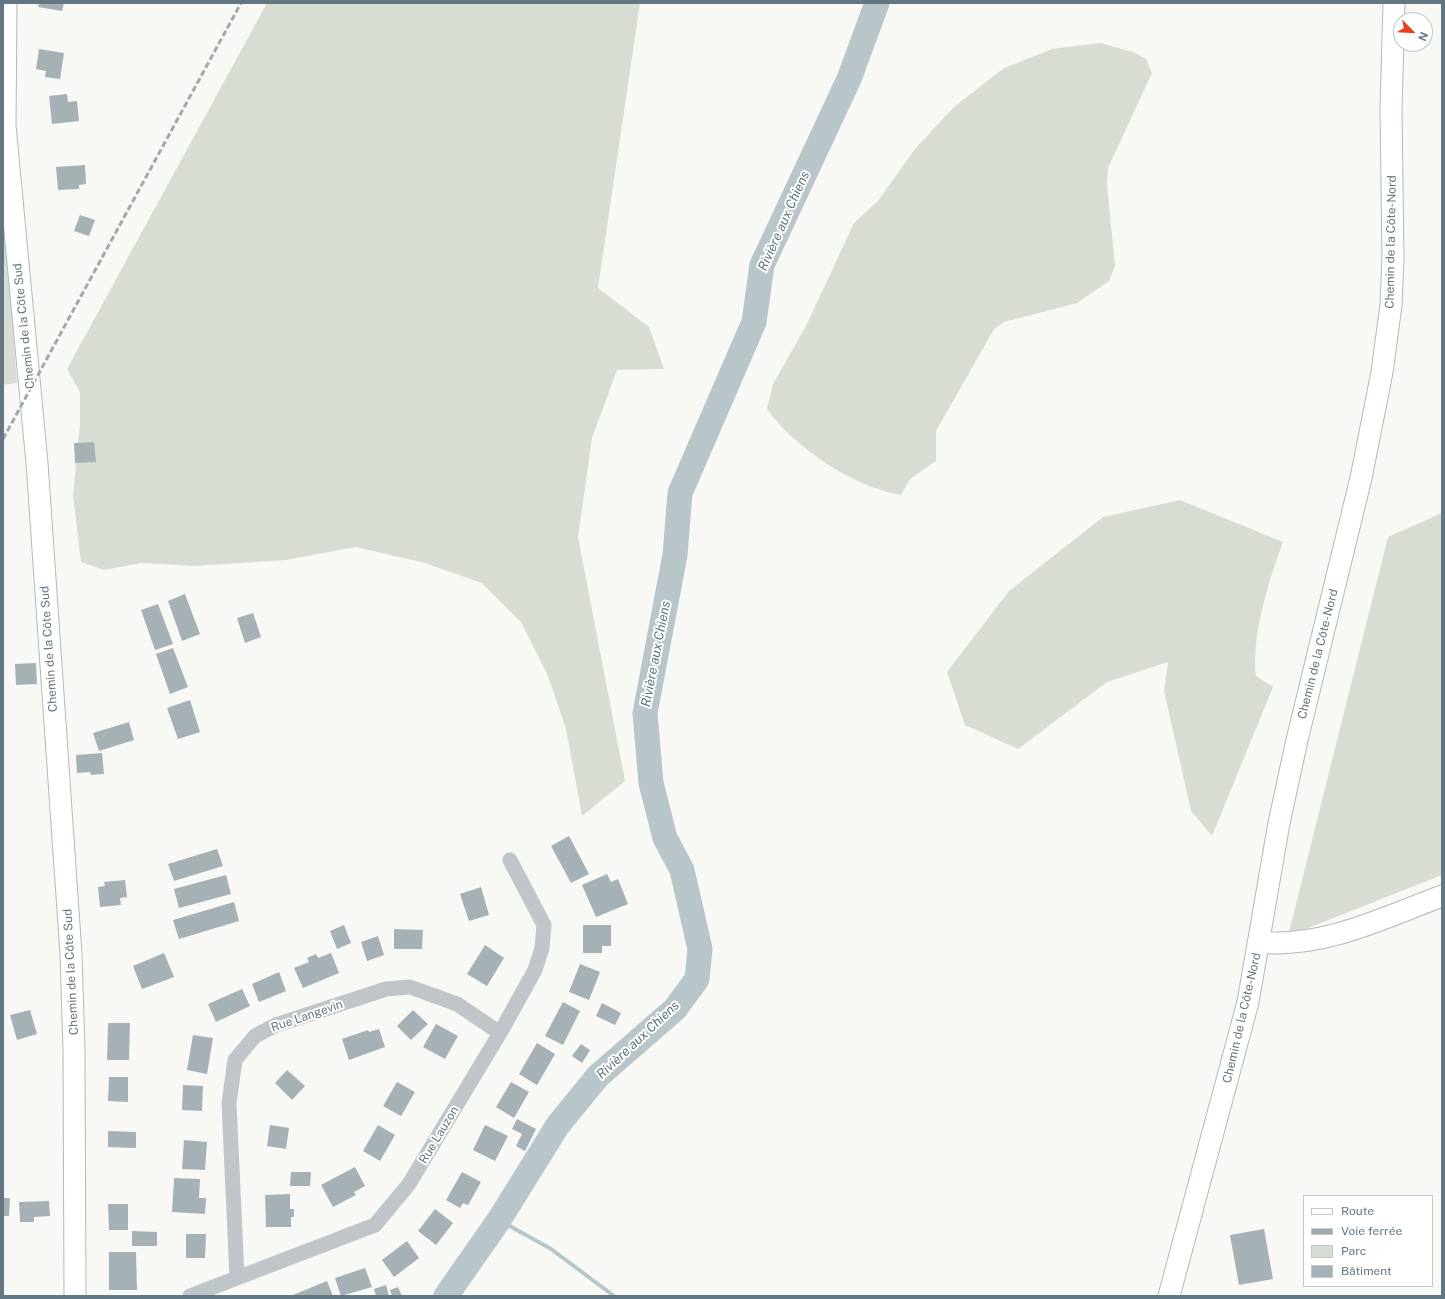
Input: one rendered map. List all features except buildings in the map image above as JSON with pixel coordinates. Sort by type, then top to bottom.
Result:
[{"type":"street","name":"Chemin de la Côte Sud","points":[[6,3],[5,126],[37,470],[71,954],[74,1057],[75,1296]]},
{"type":"street","name":"Chemin de la Côte-Nord","points":[[1169,1296],[1244,1018],[1277,838],[1297,740],[1358,491],[1385,355],[1391,305],[1393,259],[1390,108],[1394,3]]},
{"type":"street","name":"Rue Lauzon","points":[[190,1296],[375,1225],[409,1184],[500,1033],[534,970],[542,948],[544,925],[510,860]]},
{"type":"street","points":[[1259,942],[1296,942],[1325,937],[1378,920],[1442,896]]},
{"type":"street","name":"Rue Langevin","points":[[237,1278],[228,1103],[235,1060],[255,1036],[276,1025],[386,989],[410,987],[457,1004],[500,1033]]},
{"type":"green space","points":[[267,3],[640,3],[598,288],[649,327],[664,369],[617,370],[592,438],[578,537],[625,781],[582,816],[566,729],[548,676],[521,622],[482,583],[425,563],[356,547],[286,560],[194,566],[141,563],[104,570],[81,562],[73,496],[80,423],[80,392],[67,369]]},
{"type":"green space","points":[[1100,43],[1133,52],[1146,59],[1152,73],[1108,168],[1107,184],[1115,266],[1109,281],[1077,303],[1004,322],[994,329],[936,431],[936,461],[910,479],[901,495],[883,491],[864,484],[826,464],[793,438],[767,409],[773,384],[806,326],[854,223],[878,201],[915,149],[954,107],[1004,68],[1052,49]]},
{"type":"green space","points":[[3,200],[17,383],[3,385]]},
{"type":"green space","points":[[1180,500],[1283,542],[1262,608],[1256,644],[1256,676],[1273,687],[1212,836],[1191,811],[1164,691],[1168,662],[1107,682],[1018,749],[965,725],[947,672],[1009,591],[1103,517]]},
{"type":"green space","points":[[1442,513],[1442,875],[1288,936],[1388,537]]},
{"type":"waterway","name":"Rivière aux Chiens","points":[[446,1296],[499,1220],[558,1125],[598,1076],[675,1009],[697,979],[700,949],[682,870],[665,838],[651,783],[645,713],[675,555],[680,493],[754,322],[762,265],[849,79],[877,3]]},
{"type":"waterway","points":[[499,1220],[551,1249],[614,1296]]},
{"type":"railway","points":[[3,439],[241,3]]}]
